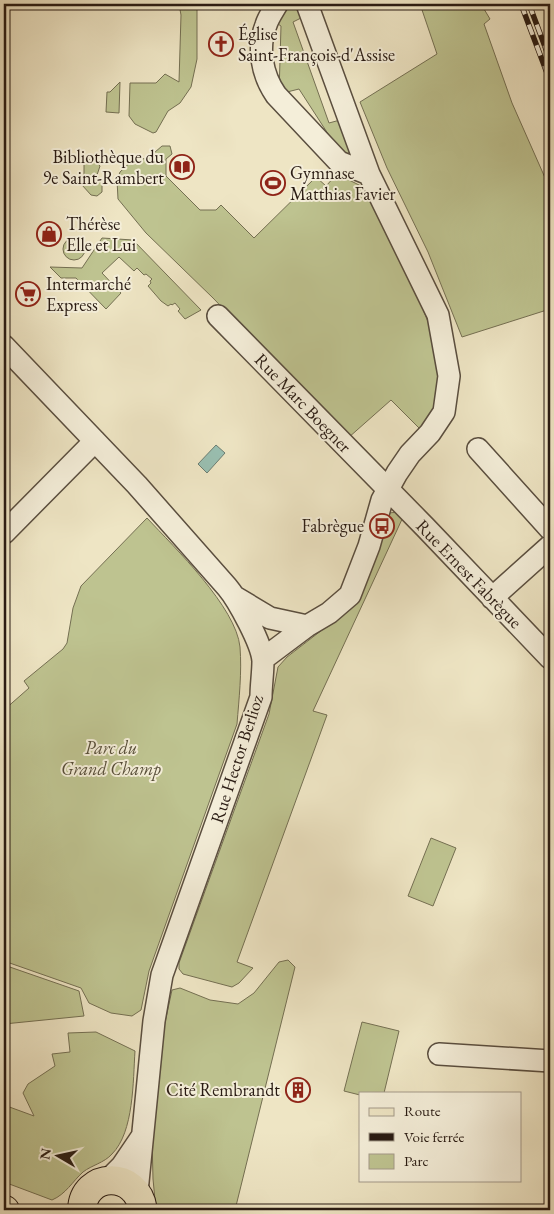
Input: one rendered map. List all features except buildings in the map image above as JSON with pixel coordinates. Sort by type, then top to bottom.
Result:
[{"type":"main road","points":[[64,1210],[92,1195],[124,1182],[140,1201]]},
{"type":"street","points":[[277,4],[266,25],[262,39],[262,65],[268,83],[339,162],[369,174]]},
{"type":"street","points":[[263,659],[307,626],[329,613],[350,595],[369,546],[382,500],[410,454],[430,433],[444,412],[449,376],[438,315],[369,174],[307,4]]},
{"type":"street","name":"Rue Marc Boegner","points":[[218,316],[388,491]]},
{"type":"street","name":"Rue Hector Berlioz","points":[[4,346],[137,485],[235,597],[263,659],[261,697],[162,976],[155,1010],[142,1137],[140,1201]]},
{"type":"street","points":[[4,533],[95,441]]},
{"type":"street","points":[[478,449],[550,529]]},
{"type":"street","name":"Rue Ernest Fabrègue","points":[[388,491],[550,658]]},
{"type":"street","points":[[492,598],[550,546]]},
{"type":"street","points":[[235,597],[270,618],[307,626]]},
{"type":"street","points":[[255,640],[307,626]]},
{"type":"street","points":[[438,1054],[550,1061]]},
{"type":"street","name":"Rue Hector Berlioz","points":[[92,1195],[122,1166],[142,1137]]},
{"type":"green space","points":[[179,4],[197,4],[197,59],[191,87],[180,103],[168,111],[156,132],[153,133],[135,124],[129,116],[130,83],[156,83],[165,74],[179,82],[181,15]]},
{"type":"green space","points":[[287,4],[297,7],[301,18],[293,22],[329,123],[340,120],[354,161],[343,157],[299,89],[279,94],[281,26],[272,20]]},
{"type":"green space","points":[[420,4],[481,4],[490,19],[484,24],[512,103],[550,189],[550,309],[462,337],[428,252],[387,168],[360,102],[437,54]]},
{"type":"green space","points":[[120,82],[119,113],[106,112],[107,92],[110,92]]},
{"type":"green space","points":[[162,146],[170,146],[172,154],[166,159],[166,176],[200,210],[216,210],[221,205],[254,238],[316,177],[326,186],[337,174],[365,188],[429,324],[438,367],[438,390],[434,407],[420,429],[391,400],[348,438],[213,298],[146,233],[118,199],[117,180],[120,172],[135,158],[147,159]]},
{"type":"green space","points":[[92,157],[100,166],[97,175],[102,182],[102,192],[97,196],[91,195],[82,185],[84,165]]},
{"type":"green space","points":[[74,238],[84,245],[85,249],[78,259],[74,260],[64,253],[63,249],[70,239]]},
{"type":"green space","points":[[102,238],[133,240],[201,310],[185,319],[178,311],[180,309],[175,303],[168,306],[148,286],[152,279],[146,274],[144,275],[137,268],[134,271],[119,257],[102,273],[121,293],[106,309],[76,278],[61,278],[50,267],[82,268]]},
{"type":"green space","points":[[400,512],[404,515],[313,711],[327,715],[237,962],[253,968],[239,983],[232,987],[183,974],[179,969],[179,963],[269,714],[278,667],[287,657],[344,613],[388,513]]},
{"type":"green space","name":"Parc du Grand Champ","points":[[147,518],[188,561],[228,614],[236,631],[241,656],[237,724],[149,971],[141,1010],[132,1016],[111,1013],[89,1003],[81,988],[4,961],[4,710],[29,688],[24,681],[63,649],[67,643],[73,608],[81,586]]},
{"type":"green space","points":[[431,838],[456,848],[433,906],[408,896]]},
{"type":"green space","points":[[288,960],[295,967],[235,1210],[156,1210],[152,1138],[161,1041],[172,990],[180,988],[210,1000],[238,1004],[254,993],[279,962]]},
{"type":"green space","points":[[4,965],[79,991],[84,1016],[4,1024]]},
{"type":"green space","points":[[362,1022],[399,1031],[384,1092],[359,1092],[359,1095],[344,1091]]},
{"type":"green space","points":[[96,1032],[135,1051],[131,1106],[125,1133],[119,1144],[109,1157],[83,1172],[65,1191],[52,1200],[4,1182],[4,1105],[34,1116],[23,1093],[28,1084],[55,1066],[52,1054],[70,1052],[68,1033]]},
{"type":"shaded area","points":[[216,445],[225,453],[207,473],[198,464]]},
{"type":"railway","points":[[521,4],[550,81]]},
{"type":"railway","points":[[529,4],[550,60]]},
{"type":"place","name":"Église Saint-François-d'Assise","points":[[221,44]]},
{"type":"place","name":"Bibliothèque du 9e Saint-Rambert","points":[[182,167]]},
{"type":"place","name":"Gymnase Matthias Favier","points":[[273,183]]},
{"type":"place","name":"Thérèse Elle et Lui","points":[[49,234]]},
{"type":"place","name":"Intermarché Express","points":[[28,294]]},
{"type":"place","name":"Fabrègue","points":[[382,526]]},
{"type":"place","name":"Cité Rembrandt","points":[[298,1090]]}]
